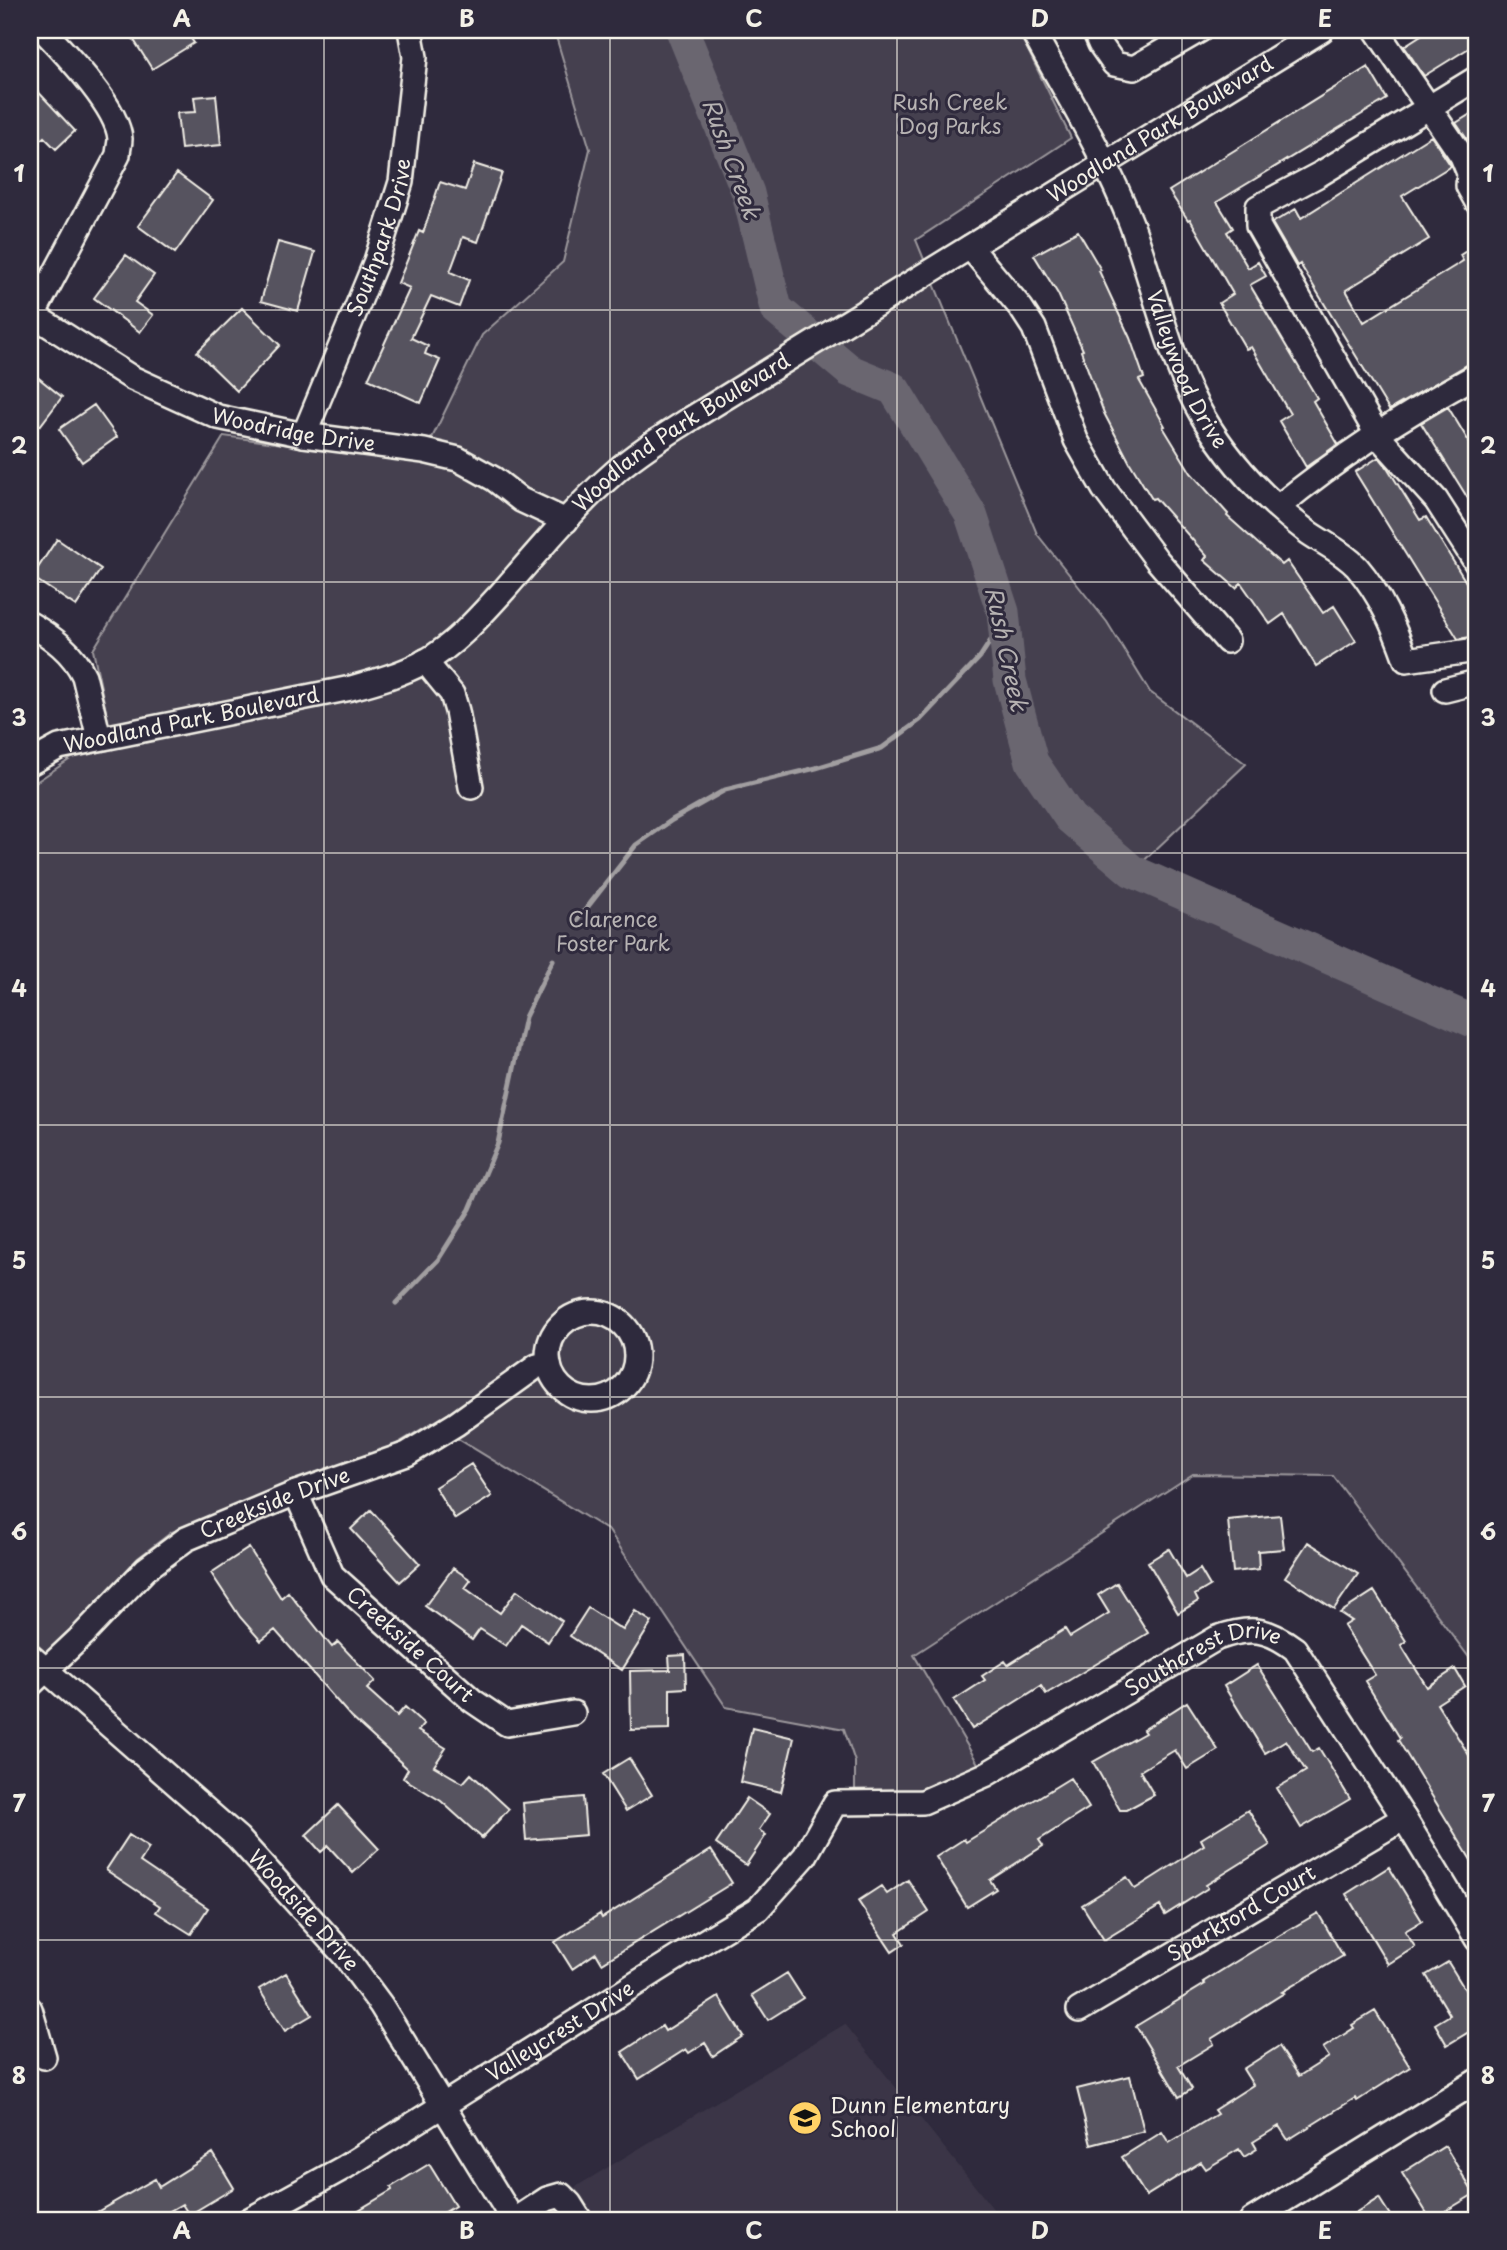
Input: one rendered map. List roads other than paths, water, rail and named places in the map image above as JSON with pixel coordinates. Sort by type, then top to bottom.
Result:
[{"type":"street","points":[[31,314],[118,155],[120,137],[116,123],[90,82],[43,30]]},
{"type":"street","name":"Southpark Drive","points":[[304,435],[376,261],[401,182],[415,57],[410,30]]},
{"type":"street","name":"Valleywood Drive","points":[[1032,30],[1104,164],[1130,222],[1181,372],[1201,415],[1226,453],[1260,492],[1356,566],[1381,599],[1406,660],[1477,650]]},
{"type":"street","points":[[1094,30],[1114,64],[1134,68],[1200,30]]},
{"type":"street","points":[[1376,30],[1462,156],[1469,173],[1468,186],[1477,202]]},
{"type":"street","name":"Woodland Park Boulevard","points":[[30,763],[59,747],[351,688],[391,678],[425,661],[449,646],[469,628],[566,521],[614,473],[692,418],[1104,164],[1308,33]]},
{"type":"street","points":[[1477,78],[1320,174],[1258,207],[1258,226],[1378,436],[1436,500],[1477,564]]},
{"type":"street","points":[[970,247],[1021,308],[1034,328],[1076,440],[1104,489],[1157,560],[1227,641]]},
{"type":"street","name":"Woodridge Drive","points":[[31,314],[132,378],[218,417],[304,435],[424,451],[458,459],[494,479],[521,499],[566,521]]},
{"type":"street","points":[[1278,507],[1316,476],[1378,436],[1392,423],[1477,375]]},
{"type":"street","points":[[30,624],[54,638],[80,666],[99,738]]},
{"type":"street","points":[[425,661],[452,694],[471,787]]},
{"type":"street","points":[[1445,691],[1477,682]]},
{"type":"street","name":"Creekside Drive","points":[[35,1670],[83,1635],[146,1569],[186,1539],[296,1493],[407,1454],[456,1424],[537,1366],[549,1365]]},
{"type":"street","name":"Creekside Court","points":[[296,1493],[332,1575],[473,1702],[507,1724],[573,1713]]},
{"type":"street","name":"Southcrest Drive","points":[[835,1803],[923,1802],[985,1775],[1217,1637],[1240,1630],[1264,1632],[1281,1639],[1294,1649],[1404,1818],[1477,1939]]},
{"type":"street","name":"Woodside Drive","points":[[35,1670],[238,1838],[344,1955],[381,2005],[514,2220]]},
{"type":"street","name":"Valleycrest Drive","points":[[248,2220],[345,2167],[758,1909],[805,1856],[835,1803]]},
{"type":"street","name":"Sparkford Court","points":[[1079,2010],[1404,1818]]},
{"type":"street","points":[[30,2009],[44,2057]]},
{"type":"street","points":[[1252,2220],[1477,2081]]},
{"type":"street","points":[[514,2220],[547,2199],[561,2196],[580,2220]]},
{"type":"waterway","name":"Rush Creek","points":[[682,30],[748,193],[776,309],[850,371],[894,389],[971,515],[1003,612],[1010,680],[1032,762],[1070,818],[1132,871],[1477,1023]]},
{"type":"waterway","points":[[575,923],[636,845],[672,820],[725,790],[816,768],[882,748],[920,720],[980,657],[1004,620]]},
{"type":"waterway","points":[[396,1303],[438,1260],[470,1209],[498,1143],[525,1017],[553,960]]},
{"type":"place","name":"Dunn Elementary School","points":[[805,2118]]},
{"type":"park label","name":"Rush Creek Dog Parks","points":[[950,115]]},
{"type":"park label","name":"Clarence Foster Park","points":[[613,932]]}]
